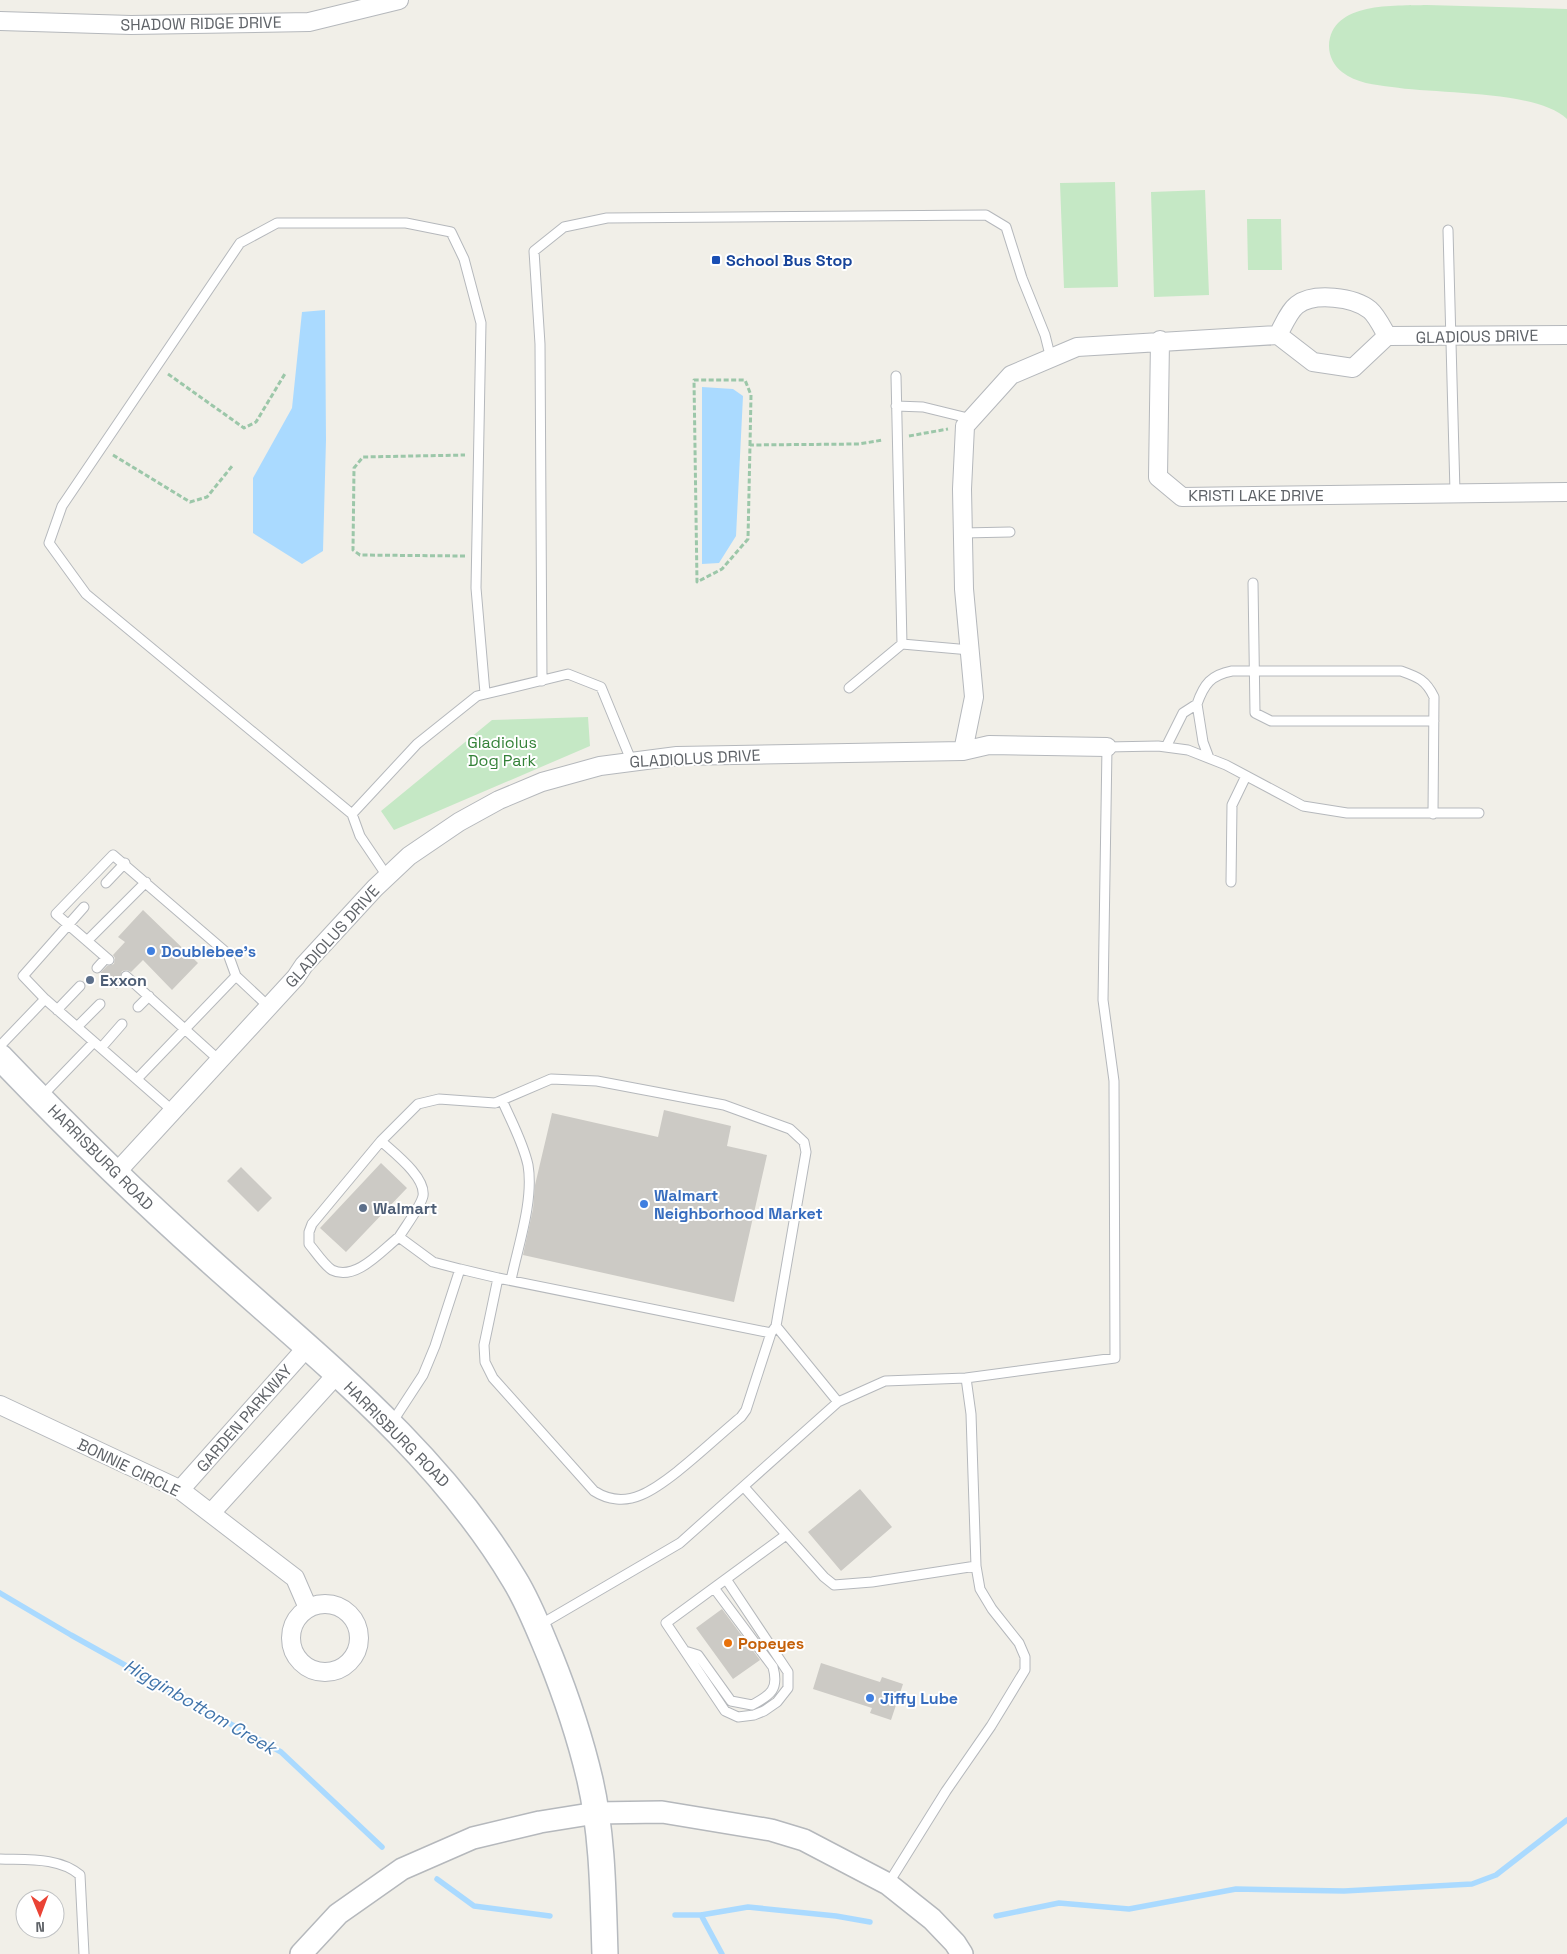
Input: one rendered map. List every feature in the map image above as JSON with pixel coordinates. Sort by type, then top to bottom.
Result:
[{"type":"main road","name":"HARRISBURG ROAD","points":[[0,1057],[114,1174],[308,1346],[390,1424],[433,1466],[478,1522],[516,1581],[538,1626],[569,1703],[590,1780],[596,1813],[602,1872],[605,1954]]},
{"type":"street","name":"SHADOW RIDGE DRIVE","points":[[0,21],[131,25],[309,22],[398,0]]},
{"type":"street","points":[[963,751],[974,697],[964,589],[963,533],[969,422],[1011,375],[1078,347],[1160,340],[1278,335],[1313,362],[1353,368],[1387,336],[1371,311],[1352,302],[1332,298],[1314,298],[1296,306],[1278,335]]},
{"type":"street","name":"GLADIOUS DRIVE","points":[[1387,336],[1567,335]]},
{"type":"street","name":"KRISTI LAKE DRIVE","points":[[1160,340],[1158,478],[1182,497],[1567,492]]},
{"type":"street","name":"GLADIOLUS DRIVE","points":[[114,1174],[387,876],[409,856],[445,832],[499,800],[528,787],[572,772],[630,760],[677,756],[963,751],[989,745],[1106,747]]},
{"type":"street","name":"GARDEN PARKWAY","points":[[180,1490],[308,1346]]},
{"type":"street","points":[[211,1513],[337,1374]]},
{"type":"street","name":"BONNIE CIRCLE","points":[[0,1405],[180,1490],[295,1578],[308,1608]]},
{"type":"street","points":[[301,1954],[338,1914],[402,1869],[473,1838],[540,1822],[596,1813],[662,1812],[771,1830],[804,1840],[888,1884],[932,1919],[955,1943],[962,1954]]},
{"type":"lane","points":[[542,681],[540,344],[534,250],[564,228],[607,218],[986,215],[1006,227],[1022,278],[1045,335],[1051,359]]},
{"type":"lane","points":[[387,876],[360,836],[352,814],[86,594],[49,543],[62,506],[240,243],[277,223],[406,223],[451,232],[464,259],[481,323],[476,588],[485,693]]},
{"type":"lane","points":[[1448,230],[1455,492]]},
{"type":"lane","points":[[896,376],[902,644]]},
{"type":"lane","points":[[896,406],[923,408],[969,422]]},
{"type":"lane","points":[[963,533],[1010,532]]},
{"type":"lane","points":[[1253,583],[1255,713],[1271,721],[1434,720]]},
{"type":"lane","points":[[849,688],[902,644],[970,650]]},
{"type":"lane","points":[[1209,758],[1203,742],[1197,704],[1204,685],[1217,674],[1255,670],[1401,671],[1414,676],[1428,685],[1434,697],[1433,814]]},
{"type":"lane","points":[[352,814],[417,744],[477,696],[568,674],[601,688],[630,760]]},
{"type":"lane","points":[[1166,747],[1183,713],[1197,704]]},
{"type":"lane","points":[[538,1626],[680,1543],[838,1402],[885,1381],[966,1378],[1114,1358],[1114,1081],[1103,1000],[1106,747],[1166,747],[1188,750],[1246,776],[1303,806],[1346,813],[1479,813]]},
{"type":"lane","points":[[1231,882],[1232,805],[1246,776]]},
{"type":"lane","points":[[97,968],[108,959],[56,914],[113,855],[228,954],[236,976],[268,1006]]},
{"type":"lane","points":[[106,883],[124,863]]},
{"type":"lane","points":[[87,941],[146,882]]},
{"type":"lane","points":[[84,907],[23,976],[45,999],[173,1110]]},
{"type":"lane","points":[[126,976],[218,1060]]},
{"type":"lane","points":[[137,1080],[236,976]]},
{"type":"lane","points":[[58,1010],[80,986]]},
{"type":"lane","points":[[138,1007],[149,996]]},
{"type":"lane","points":[[0,1046],[45,999]]},
{"type":"lane","points":[[77,1027],[100,1004]]},
{"type":"lane","points":[[41,1098],[122,1024]]},
{"type":"lane","points":[[381,1141],[417,1176],[423,1186],[423,1198],[399,1237],[361,1267],[344,1272],[332,1270],[309,1244],[309,1232],[312,1224],[381,1141],[418,1104],[439,1099],[495,1103],[551,1079],[597,1081],[724,1105],[790,1129],[804,1142],[806,1152],[774,1330],[746,1410],[741,1417],[657,1487],[640,1496],[620,1499],[604,1498],[594,1491],[493,1378],[484,1362],[484,1345],[498,1278]]},
{"type":"lane","points":[[502,1100],[523,1148],[528,1166],[526,1209],[511,1280]]},
{"type":"lane","points":[[399,1237],[432,1262],[460,1269],[498,1278],[774,1330],[838,1402]]},
{"type":"lane","points":[[390,1424],[423,1375],[435,1346],[460,1269]]},
{"type":"lane","points":[[888,1884],[946,1792],[991,1726],[1025,1670],[1025,1657],[1018,1643],[992,1609],[980,1589],[976,1566],[971,1414],[966,1378]]},
{"type":"lane","points":[[744,1487],[824,1577],[834,1585],[872,1582],[976,1566]]},
{"type":"lane","points":[[726,1579],[788,1672],[788,1688],[777,1702],[754,1715],[738,1716],[725,1711],[666,1624],[726,1579],[786,1535]]},
{"type":"lane","points":[[685,1651],[698,1655],[731,1701],[752,1705],[765,1698],[773,1690],[776,1677],[773,1667],[714,1588]]},
{"type":"lane","points":[[0,1860],[39,1860],[70,1866],[80,1876],[84,1954]]},
{"type":"path","points":[[157,366],[244,428],[256,422],[286,372]]},
{"type":"path","points":[[694,380],[745,380],[751,394],[750,445],[748,539],[722,569],[697,582],[694,380]]},
{"type":"path","points":[[750,445],[859,444],[897,438],[969,422]]},
{"type":"path","points":[[102,448],[190,502],[207,497],[233,465]]},
{"type":"path","points":[[476,556],[360,555],[353,550],[354,468],[364,457],[478,455]]},
{"type":"green space","points":[[1427,5],[1567,9],[1567,119],[1553,110],[1510,98],[1366,83],[1347,76],[1334,64],[1329,46],[1332,31],[1341,21],[1352,14],[1382,7]]},
{"type":"green space","points":[[1115,182],[1118,287],[1064,288],[1060,183]]},
{"type":"green space","points":[[1205,190],[1209,295],[1154,297],[1151,192]]},
{"type":"green space","points":[[1247,219],[1281,219],[1282,270],[1248,270]]},
{"type":"green space","name":"Gladiolus Dog Park","points":[[588,717],[590,746],[394,830],[381,811],[492,720]]},
{"type":"water","points":[[325,310],[326,440],[323,551],[302,564],[253,533],[253,478],[292,408],[302,312]]},
{"type":"water","points":[[702,387],[733,389],[743,396],[736,536],[719,563],[702,564]]},
{"type":"building","name":"Doublebee's","points":[[143,910],[198,963],[172,990],[143,960],[131,972],[127,970],[122,971],[120,977],[123,982],[117,989],[100,973],[107,966],[114,964],[115,958],[113,955],[125,942],[118,937]]},
{"type":"building","name":"Walmart Neighborhood Market","points":[[664,1110],[731,1126],[727,1146],[767,1155],[734,1302],[523,1255],[533,1209],[535,1185],[552,1113],[658,1137]]},
{"type":"building","name":"Walmart","points":[[381,1163],[407,1188],[346,1252],[320,1228]]},
{"type":"building","points":[[241,1167],[272,1198],[258,1212],[227,1181]]},
{"type":"building","points":[[860,1489],[892,1527],[841,1571],[808,1532]]},
{"type":"building","name":"Popeyes","points":[[722,1609],[760,1660],[733,1679],[696,1628]]},
{"type":"building","name":"Jiffy Lube","points":[[821,1663],[880,1682],[882,1677],[903,1684],[891,1720],[870,1713],[872,1708],[813,1689]]},
{"type":"waterway","name":"Higginbottom Creek","points":[[0,1593],[71,1635],[281,1752],[382,1847]]},
{"type":"waterway","points":[[996,1916],[1059,1903],[1129,1909],[1236,1889],[1344,1891],[1472,1884],[1496,1875],[1567,1820]]},
{"type":"waterway","name":"Higginbottom Creek","points":[[437,1879],[474,1906],[550,1916]]},
{"type":"waterway","points":[[675,1915],[701,1915],[748,1907],[836,1916],[870,1922]]},
{"type":"waterway","name":"Higginbottom Creek","points":[[701,1915],[722,1954]]},
{"type":"place","name":"School Bus Stop","points":[[716,260]]},
{"type":"place","name":"Doublebee's","points":[[151,951]]},
{"type":"place","name":"Exxon","points":[[90,980]]},
{"type":"place","name":"Walmart Neighborhood Market","points":[[644,1204]]},
{"type":"place","name":"Walmart","points":[[363,1208]]},
{"type":"place","name":"Popeyes","points":[[728,1643]]},
{"type":"place","name":"Jiffy Lube","points":[[870,1698]]}]
